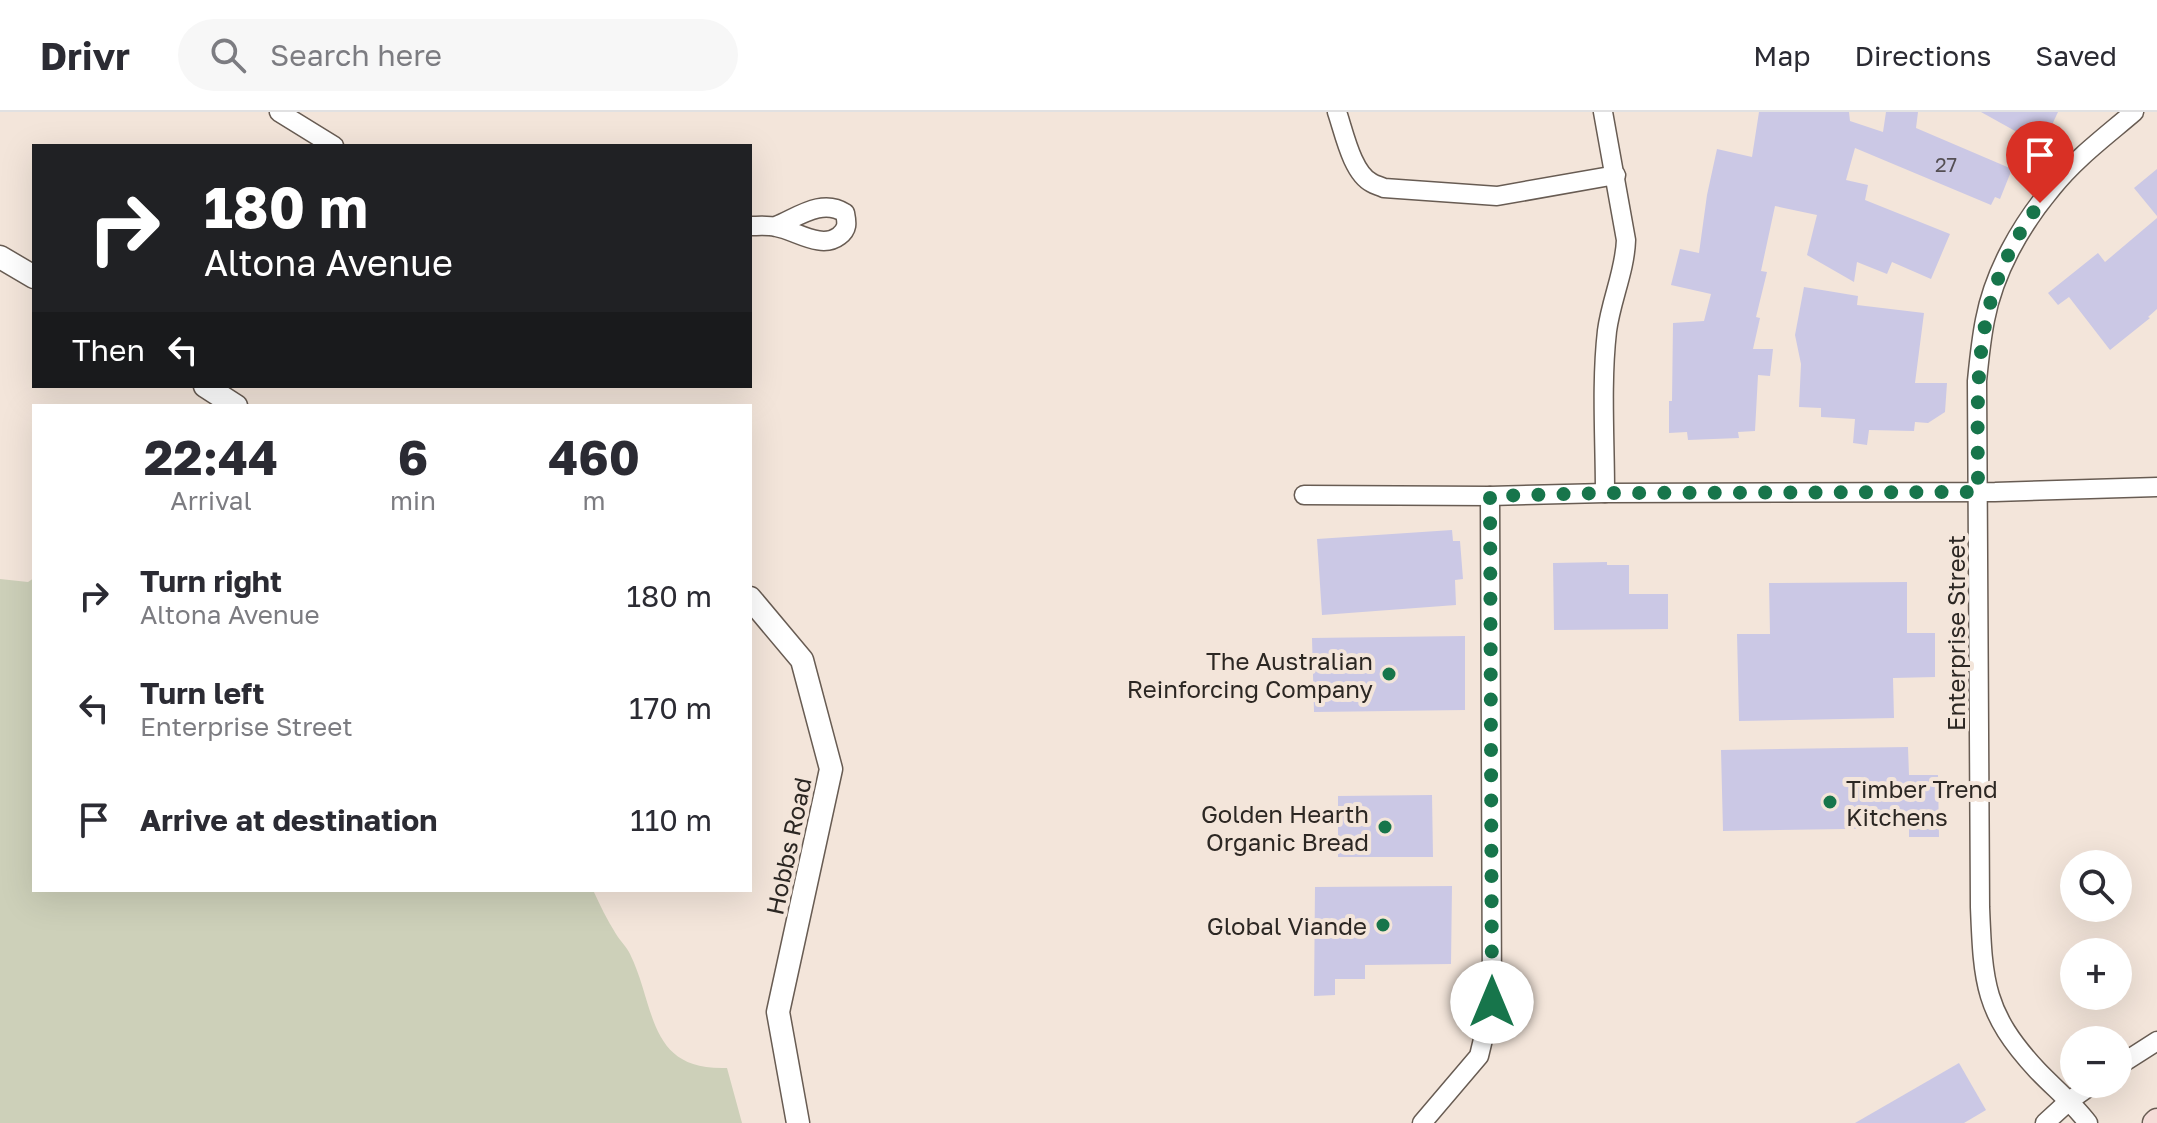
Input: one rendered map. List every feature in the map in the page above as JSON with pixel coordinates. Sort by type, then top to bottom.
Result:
[{"type":"street","points":[[279,112],[331,144]]},
{"type":"street","points":[[1337,112],[1356,166],[1371,183],[1384,188],[1497,196],[1616,175]]},
{"type":"street","points":[[1603,112],[1626,240],[1626,256],[1607,330],[1605,493]]},
{"type":"street","name":"Enterprise Street","points":[[2088,1123],[2007,1034],[1992,1005],[1983,972],[1977,381],[1985,318],[1995,284],[2028,219],[2083,155],[2134,112]]},
{"type":"street","points":[[752,226],[776,226]]},
{"type":"street","points":[[0,257],[32,276]]},
{"type":"street","points":[[208,388],[233,404]]},
{"type":"street","points":[[1304,495],[1978,492],[2157,487]]},
{"type":"street","points":[[1422,1123],[1479,1056],[1492,1002],[1490,496]]},
{"type":"street","name":"Hobbs Road","points":[[752,600],[802,660],[831,769],[778,1012],[798,1123]]},
{"type":"street","points":[[2132,1057],[2157,1041]]},
{"type":"street","points":[[2045,1123],[2073,1098]]},
{"type":"green space","points":[[0,579],[28,582],[32,579],[32,892],[594,892],[630,954],[658,1032],[668,1047],[682,1059],[701,1066],[727,1068],[742,1123],[0,1123]]},
{"type":"building","points":[[1759,112],[1849,112],[1850,121],[1883,132],[1886,112],[1918,112],[1916,128],[2012,169],[2000,199],[1995,197],[1991,205],[1855,148],[1846,180],[1868,185],[1865,200],[1950,234],[1931,279],[1892,262],[1887,274],[1857,262],[1854,282],[1807,255],[1817,215],[1775,206],[1761,271],[1767,272],[1756,317],[1760,318],[1753,349],[1773,349],[1770,376],[1758,375],[1755,431],[1738,432],[1739,438],[1688,440],[1687,432],[1669,433],[1673,323],[1704,321],[1711,294],[1671,285],[1680,249],[1699,253],[1717,149],[1752,157]]},
{"type":"building","points":[[1981,112],[2058,112],[2042,146]]},
{"type":"building","points":[[2157,169],[2157,216],[2134,188]]},
{"type":"building","points":[[2157,218],[2157,309],[2110,350],[2069,297],[2058,305],[2048,293],[2098,253],[2105,262]]},
{"type":"building","points":[[1804,287],[1858,296],[1857,305],[1924,313],[1915,383],[1947,383],[1945,412],[1928,423],[1915,422],[1914,431],[1869,430],[1867,445],[1853,443],[1855,419],[1821,417],[1821,408],[1799,407],[1801,364],[1795,335]]},
{"type":"building","points":[[1452,530],[1453,541],[1460,541],[1463,579],[1455,580],[1456,605],[1322,615],[1317,539]]},
{"type":"building","points":[[1607,562],[1607,565],[1629,565],[1629,594],[1668,594],[1668,629],[1554,630],[1553,563]]},
{"type":"building","points":[[1907,582],[1907,633],[1935,633],[1935,677],[1893,678],[1894,718],[1739,721],[1737,634],[1770,634],[1769,583]]},
{"type":"building","name":"The Australian Reinforcing Company","points":[[1465,636],[1465,710],[1314,712],[1312,638]]},
{"type":"building","name":"Timber Trend Kitchens","points":[[1908,747],[1909,775],[1938,775],[1939,837],[1909,837],[1909,828],[1723,831],[1721,750]]},
{"type":"building","name":"Golden Hearth Organic Bread","points":[[1432,795],[1433,857],[1338,857],[1338,796]]},
{"type":"building","name":"Global Viande","points":[[1452,886],[1451,964],[1365,965],[1365,979],[1335,979],[1335,995],[1314,996],[1315,887]]},
{"type":"building","points":[[1959,1063],[1986,1110],[1964,1123],[1855,1123]]},
{"type":"place","name":"The Australian Reinforcing Company","points":[[1389,674]]},
{"type":"place","name":"Timber Trend Kitchens","points":[[1830,802]]},
{"type":"place","name":"Golden Hearth Organic Bread","points":[[1385,827]]},
{"type":"place","name":"Global Viande","points":[[1383,925]]},
{"type":"route","points":[[1492,1002],[1490,496],[1978,492],[1977,381],[1985,318],[1995,284],[2011,249],[2040,203]]}]
